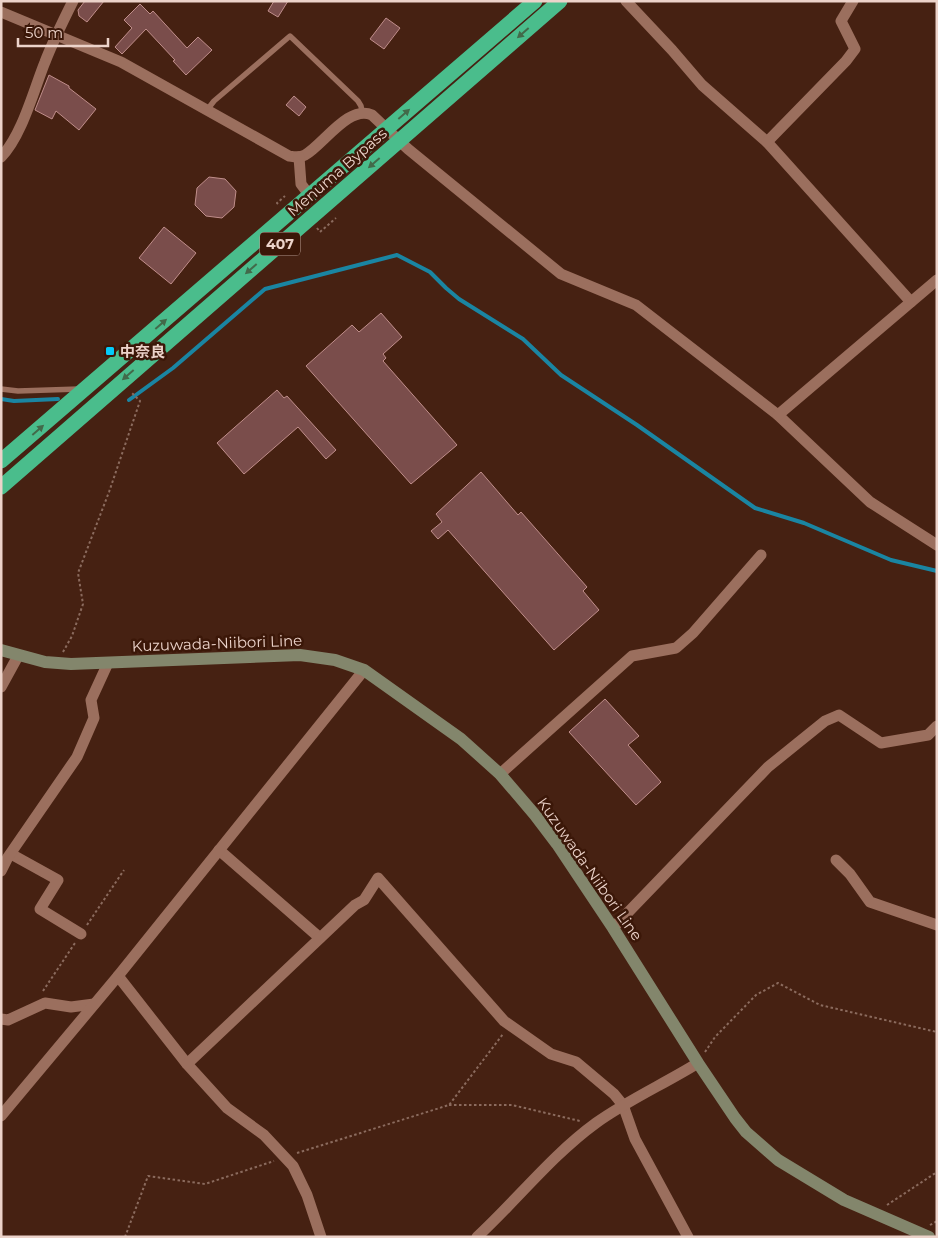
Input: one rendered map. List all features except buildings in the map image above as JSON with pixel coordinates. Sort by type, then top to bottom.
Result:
[{"type":"highway","name":"Menuma Bypass","points":[[1,461],[535,1]]},
{"type":"highway","name":"Menuma Bypass","points":[[1,487],[560,1]]},
{"type":"main road","name":"Kuzuwada-Niibori Line","points":[[1,650],[45,662],[72,664],[300,655],[335,660],[364,670],[461,739],[500,774],[535,815],[558,844],[735,1118],[764,1149],[778,1160],[844,1200],[921,1235]]},
{"type":"street","points":[[1,157],[7,151],[23,119],[46,59],[73,1]]},
{"type":"street","points":[[626,1],[702,85],[767,142],[911,302]]},
{"type":"street","points":[[767,142],[846,61],[855,49],[842,21],[853,1]]},
{"type":"street","points":[[1,12],[114,58],[290,156],[299,157],[306,154],[334,129],[356,114],[362,112],[372,115],[399,141],[561,274],[636,305],[778,415],[870,502],[937,545]]},
{"type":"street","points":[[299,157],[301,184],[310,196]]},
{"type":"street","points":[[778,415],[937,280]]},
{"type":"street","points":[[500,774],[632,656],[676,648],[693,633],[761,555]]},
{"type":"street","points":[[1,687],[18,656]]},
{"type":"street","points":[[1,871],[77,757],[94,718],[91,700],[108,663]]},
{"type":"street","points":[[1,1116],[118,976],[364,670]]},
{"type":"street","points":[[613,928],[768,767],[825,721],[839,715],[881,743],[928,736],[937,726]]},
{"type":"street","points":[[219,850],[320,938]]},
{"type":"street","points":[[11,854],[58,880],[40,909],[81,934]]},
{"type":"street","points":[[836,860],[850,874],[870,902],[937,925]]},
{"type":"street","points":[[187,1064],[355,905],[364,900],[378,878],[504,1021],[551,1054],[576,1062],[614,1094],[623,1106],[635,1138],[688,1237]]},
{"type":"street","points":[[118,976],[187,1064],[227,1108],[264,1135],[293,1166],[306,1194],[321,1237]]},
{"type":"street","points":[[1,1019],[8,1020],[45,1003],[71,1006],[94,1004]]},
{"type":"street","points":[[477,1237],[566,1149],[595,1124],[698,1063]]},
{"type":"lane","points":[[207,110],[214,101],[290,36],[358,101],[362,112]]},
{"type":"lane","points":[[1,389],[18,391],[85,389]]},
{"type":"path","points":[[320,232],[336,218]]},
{"type":"path","points":[[58,663],[72,636],[83,604],[78,572],[109,492],[140,401],[122,381]]},
{"type":"path","points":[[698,1063],[715,1037],[756,995],[778,983],[820,1005],[937,1032]]},
{"type":"path","points":[[449,1105],[509,1025]]},
{"type":"path","points":[[125,1237],[148,1176],[205,1184],[449,1105],[512,1106],[595,1124]]},
{"type":"path","points":[[874,1214],[937,1172]]},
{"type":"waterway","points":[[129,400],[173,368],[265,289],[397,255],[430,272],[459,299],[523,339],[561,375],[637,425],[755,508],[804,523],[891,560],[937,571]]},
{"type":"waterway","points":[[1,399],[14,401],[58,399]]},
{"type":"place","name":"中奈良","points":[[110,351]]}]
